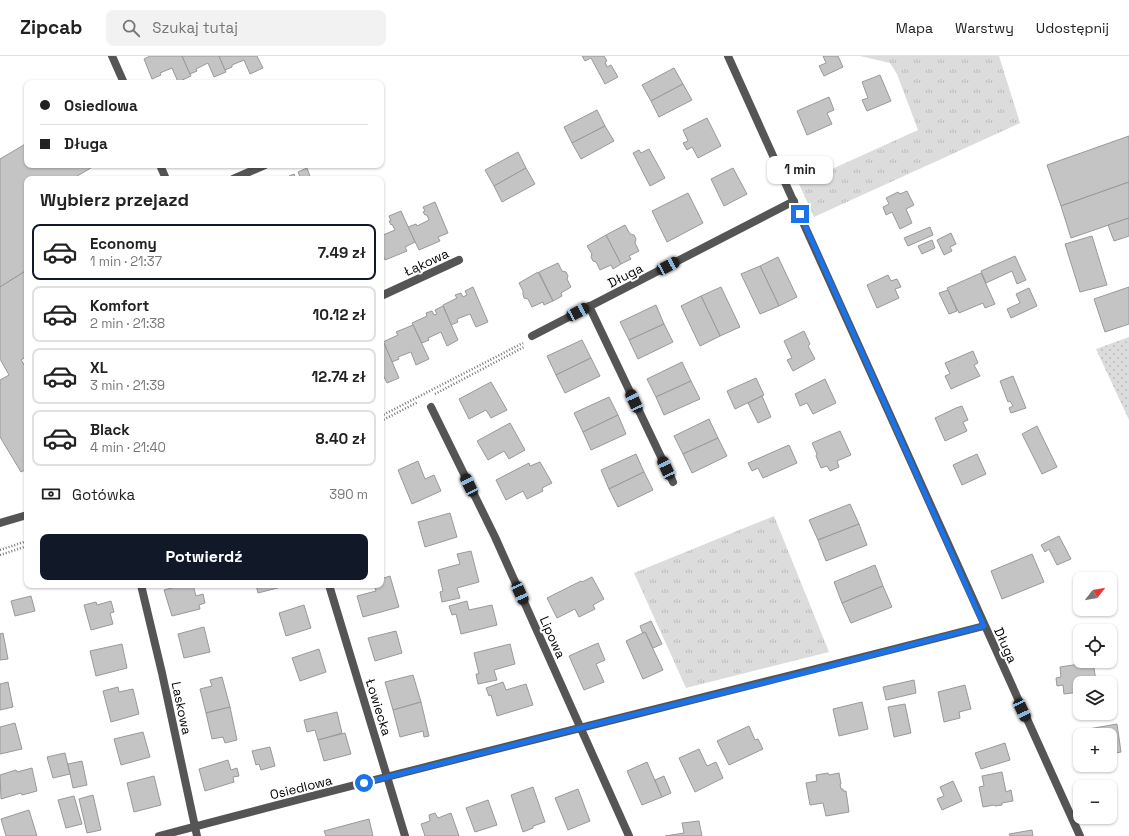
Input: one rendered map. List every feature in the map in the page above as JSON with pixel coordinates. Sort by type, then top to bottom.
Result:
[{"type":"street","points":[[112,56],[123,80]]},
{"type":"street","name":"Długa","points":[[728,56],[1080,836]]},
{"type":"street","points":[[240,176],[258,168]]},
{"type":"street","name":"Długa","points":[[531,340],[589,306],[794,201]]},
{"type":"street","name":"Łąkowa","points":[[384,295],[459,260]]},
{"type":"street","points":[[589,306],[673,482]]},
{"type":"street","name":"Lipowa","points":[[431,407],[495,537],[629,836]]},
{"type":"street","points":[[0,523],[24,516]]},
{"type":"street","name":"Laskowa","points":[[142,588],[162,673],[197,836]]},
{"type":"street","name":"Łowiecka","points":[[330,588],[405,836]]},
{"type":"street","name":"Osiedlowa","points":[[159,836],[984,626]]},
{"type":"path","points":[[384,414],[528,340],[531,340]]},
{"type":"path","points":[[430,396],[531,340]]},
{"type":"path","points":[[384,419],[422,400]]},
{"type":"path","points":[[0,550],[24,542]]},
{"type":"path","points":[[0,555],[24,547]]},
{"type":"green space","points":[[860,56],[999,56],[1020,123],[814,217],[799,184],[918,130],[897,74],[890,63]]},
{"type":"green space","points":[[1129,337],[1129,420],[1096,349]]},
{"type":"green space","points":[[774,516],[829,652],[686,688],[634,573]]},
{"type":"building","points":[[150,56],[182,56],[191,76],[182,80],[177,80],[172,68],[160,73],[161,75],[152,79],[144,59]]},
{"type":"building","points":[[182,56],[219,56],[226,72],[214,77],[208,63],[190,74]]},
{"type":"building","points":[[219,56],[257,56],[263,68],[250,74],[244,60],[225,70]]},
{"type":"building","points":[[582,56],[604,56],[607,61],[605,62],[607,67],[611,65],[618,77],[605,84],[591,58],[585,61]]},
{"type":"building","points":[[823,56],[838,56],[843,67],[824,76],[819,66],[826,63]]},
{"type":"building","points":[[674,68],[683,84],[651,101],[642,85]]},
{"type":"building","points":[[880,75],[891,101],[867,111],[862,100],[868,98],[862,82]]},
{"type":"building","points":[[683,84],[692,100],[659,117],[651,101]]},
{"type":"building","points":[[829,97],[834,110],[827,113],[832,124],[807,135],[797,111]]},
{"type":"building","points":[[597,110],[605,126],[572,143],[564,127]]},
{"type":"building","points":[[707,118],[721,146],[698,158],[692,147],[687,150],[683,143],[688,141],[683,130]]},
{"type":"building","points":[[605,126],[614,141],[581,159],[572,143]]},
{"type":"building","points":[[1129,136],[1129,182],[1061,206],[1047,165]]},
{"type":"building","points":[[24,145],[24,168],[91,168],[77,176],[24,176],[24,272],[0,287],[0,159]]},
{"type":"building","points":[[649,149],[665,178],[650,186],[633,153],[639,150],[641,153]]},
{"type":"building","points":[[518,152],[526,168],[494,186],[485,170]]},
{"type":"building","points":[[307,168],[310,176],[300,176],[298,172]]},
{"type":"building","points":[[526,168],[535,184],[502,202],[494,186]]},
{"type":"building","points":[[733,168],[747,194],[724,206],[711,179]]},
{"type":"building","points":[[1129,182],[1129,218],[1071,238],[1061,206]]},
{"type":"building","points":[[907,191],[914,205],[906,209],[912,223],[900,229],[892,212],[886,215],[883,207],[889,204],[886,198],[898,192],[900,194]]},
{"type":"building","points":[[688,193],[703,223],[667,242],[652,211]]},
{"type":"building","points":[[435,202],[448,233],[438,237],[440,241],[419,250],[408,227],[416,224],[417,226],[429,220],[427,215],[423,212],[425,211],[423,207]]},
{"type":"building","points":[[401,211],[415,242],[405,247],[407,251],[385,260],[384,235],[395,230],[389,221],[391,221],[389,216]]},
{"type":"building","points":[[1129,218],[1129,236],[1114,241],[1108,225]]},
{"type":"building","points":[[625,225],[630,234],[634,235],[636,239],[635,243],[639,251],[629,256],[631,259],[621,264],[606,235]]},
{"type":"building","points":[[930,227],[933,235],[908,246],[904,238]]},
{"type":"building","points":[[951,233],[956,244],[950,247],[952,251],[944,255],[937,240]]},
{"type":"building","points":[[606,235],[621,264],[613,269],[611,265],[600,270],[596,262],[593,261],[591,257],[592,254],[587,246]]},
{"type":"building","points":[[1092,236],[1107,285],[1080,292],[1065,244]]},
{"type":"building","points":[[932,240],[935,248],[922,254],[918,246]]},
{"type":"building","points":[[1015,256],[1026,280],[1017,284],[1012,271],[986,283],[981,271]]},
{"type":"building","points":[[778,257],[797,297],[779,306],[760,266]]},
{"type":"building","points":[[558,263],[562,271],[566,272],[568,276],[567,279],[571,287],[561,293],[562,296],[553,301],[539,272]]},
{"type":"building","points":[[760,266],[779,306],[760,314],[741,274]]},
{"type":"building","points":[[24,272],[24,358],[21,360],[24,364],[24,470],[21,472],[0,437],[0,380],[9,375],[0,359],[0,287]]},
{"type":"building","points":[[538,272],[553,301],[544,305],[543,302],[532,307],[528,299],[524,298],[523,291],[519,283]]},
{"type":"building","points":[[981,273],[995,304],[985,308],[983,303],[959,313],[947,288]]},
{"type":"building","points":[[888,275],[891,281],[897,279],[901,287],[895,289],[899,298],[877,308],[867,285]]},
{"type":"building","points":[[473,287],[488,322],[476,327],[470,314],[457,319],[458,322],[451,325],[443,305],[457,298],[455,295],[461,293],[463,297],[467,295],[465,291]]},
{"type":"building","points":[[721,287],[740,327],[720,336],[701,296]]},
{"type":"building","points":[[1129,287],[1129,324],[1105,332],[1094,299]]},
{"type":"building","points":[[1029,288],[1037,306],[1011,318],[1007,309],[1020,303],[1016,294]]},
{"type":"building","points":[[948,290],[957,311],[949,314],[939,293]]},
{"type":"building","points":[[701,296],[720,336],[700,346],[681,306]]},
{"type":"building","points":[[656,305],[664,324],[629,340],[620,322]]},
{"type":"building","points":[[443,306],[458,340],[447,346],[441,332],[428,338],[429,340],[422,343],[412,323],[427,316],[426,313],[432,311],[434,315],[437,314],[435,310]]},
{"type":"building","points":[[664,324],[673,342],[638,359],[629,340]]},
{"type":"building","points":[[413,325],[429,359],[416,365],[411,352],[398,357],[399,359],[392,362],[384,342],[398,335],[396,332]]},
{"type":"building","points":[[804,331],[810,344],[808,346],[815,359],[793,371],[787,360],[792,358],[784,341]]},
{"type":"building","points":[[582,340],[591,358],[556,375],[547,356]]},
{"type":"building","points":[[384,343],[399,378],[387,383],[384,377]]},
{"type":"building","points":[[973,351],[978,363],[974,365],[980,376],[951,389],[945,376],[950,374],[945,363]]},
{"type":"building","points":[[591,358],[600,376],[565,393],[556,375]]},
{"type":"building","points":[[682,362],[691,381],[656,397],[647,379]]},
{"type":"building","points":[[1013,376],[1026,408],[1011,413],[1009,408],[1013,406],[1010,401],[1008,402],[1000,381]]},
{"type":"building","points":[[756,378],[764,395],[735,409],[727,391]]},
{"type":"building","points":[[825,379],[836,403],[813,414],[807,403],[800,406],[795,394]]},
{"type":"building","points":[[691,381],[700,399],[664,415],[656,397]]},
{"type":"building","points":[[491,382],[507,410],[491,418],[486,410],[469,419],[459,399]]},
{"type":"building","points":[[762,396],[771,417],[758,423],[748,403]]},
{"type":"building","points":[[609,397],[618,415],[583,432],[574,413]]},
{"type":"building","points":[[962,406],[968,420],[963,422],[967,431],[945,441],[935,418]]},
{"type":"building","points":[[618,415],[626,434],[591,450],[583,432]]},
{"type":"building","points":[[709,419],[718,438],[683,454],[674,436]]},
{"type":"building","points":[[510,423],[525,450],[509,459],[504,451],[488,460],[477,441]]},
{"type":"building","points":[[1037,426],[1057,467],[1042,474],[1022,434]]},
{"type":"building","points":[[840,431],[851,455],[837,461],[839,467],[830,471],[827,466],[821,468],[812,443]]},
{"type":"building","points":[[718,438],[727,456],[692,473],[683,454]]},
{"type":"building","points":[[789,445],[797,463],[763,478],[758,468],[752,471],[748,463]]},
{"type":"building","points":[[636,454],[644,472],[609,489],[601,470]]},
{"type":"building","points":[[977,454],[986,474],[962,485],[953,465]]},
{"type":"building","points":[[418,461],[425,479],[434,475],[441,491],[412,504],[398,470]]},
{"type":"building","points":[[540,462],[552,483],[542,488],[543,491],[527,499],[523,491],[506,500],[496,480],[529,463],[530,466]]},
{"type":"building","points":[[644,472],[653,490],[618,507],[609,489]]},
{"type":"building","points":[[850,504],[859,524],[818,540],[809,520]]},
{"type":"building","points":[[450,513],[457,537],[425,547],[418,522]]},
{"type":"building","points":[[859,524],[867,545],[826,561],[818,540]]},
{"type":"building","points":[[1059,536],[1071,559],[1057,565],[1049,549],[1045,552],[1041,545]]},
{"type":"building","points":[[471,551],[479,582],[457,588],[460,598],[442,602],[440,592],[443,591],[438,570],[460,564],[457,554]]},
{"type":"building","points":[[1032,554],[1044,582],[1002,599],[991,571]]},
{"type":"building","points":[[875,565],[883,586],[842,603],[834,582]]},
{"type":"building","points":[[390,576],[399,607],[363,617],[357,596],[376,591],[375,588],[384,588],[384,578]]},
{"type":"building","points":[[592,577],[604,599],[593,605],[595,609],[579,617],[575,609],[557,618],[547,598]]},
{"type":"building","points":[[883,586],[892,607],[851,623],[842,603]]},
{"type":"building","points":[[172,588],[194,588],[196,596],[203,594],[205,603],[199,605],[200,609],[172,616],[164,590]]},
{"type":"building","points":[[257,588],[277,588],[258,593]]},
{"type":"building","points":[[31,596],[35,611],[15,616],[11,601]]},
{"type":"building","points":[[111,601],[114,612],[110,613],[113,624],[91,630],[84,605],[96,602],[97,605]]},
{"type":"building","points":[[467,601],[469,610],[492,605],[497,625],[461,634],[456,614],[452,615],[449,606]]},
{"type":"building","points":[[304,605],[311,628],[286,636],[279,613]]},
{"type":"building","points":[[651,621],[662,644],[653,648],[645,632],[643,634],[640,626]]},
{"type":"building","points":[[204,627],[210,652],[184,658],[178,634]]},
{"type":"building","points":[[396,631],[402,653],[375,661],[368,638]]},
{"type":"building","points":[[645,632],[663,670],[643,679],[626,641]]},
{"type":"building","points":[[3,633],[8,659],[0,660],[0,634]]},
{"type":"building","points":[[598,643],[605,660],[596,664],[604,682],[584,690],[569,656]]},
{"type":"building","points":[[122,644],[127,668],[96,676],[90,651]]},
{"type":"building","points":[[510,644],[515,664],[494,670],[497,680],[478,684],[476,674],[479,674],[474,653]]},
{"type":"building","points":[[319,649],[326,672],[300,681],[292,658]]},
{"type":"building","points":[[1073,665],[1073,668],[1094,668],[1095,676],[1073,676],[1073,693],[1064,694],[1063,685],[1057,686],[1056,678],[1061,677],[1060,667]]},
{"type":"building","points":[[413,675],[421,702],[393,710],[385,682]]},
{"type":"building","points":[[222,677],[230,707],[206,713],[200,689],[212,686],[210,680]]},
{"type":"building","points":[[914,680],[916,693],[886,700],[883,687]]},
{"type":"building","points":[[8,682],[13,707],[0,710],[0,684]]},
{"type":"building","points":[[503,682],[506,690],[526,684],[533,705],[497,716],[491,695],[489,696],[486,688]]},
{"type":"building","points":[[965,685],[971,709],[959,712],[960,718],[944,722],[938,692]]},
{"type":"building","points":[[118,687],[119,692],[133,689],[139,714],[111,722],[103,691]]},
{"type":"building","points":[[421,702],[429,736],[424,737],[423,731],[400,737],[393,710]]},
{"type":"building","points":[[862,702],[868,729],[839,736],[833,709]]},
{"type":"building","points":[[905,704],[911,733],[894,737],[888,707]]},
{"type":"building","points":[[230,707],[237,740],[225,743],[223,737],[212,739],[206,713]]},
{"type":"building","points":[[337,712],[342,733],[318,740],[315,730],[307,732],[304,720]]},
{"type":"building","points":[[15,723],[22,749],[0,754],[0,727]]},
{"type":"building","points":[[1117,724],[1121,752],[1117,753],[1117,728],[1094,728]]},
{"type":"building","points":[[749,726],[755,740],[758,739],[763,749],[729,765],[717,741]]},
{"type":"building","points":[[143,732],[150,757],[121,765],[114,739]]},
{"type":"building","points":[[345,733],[351,754],[324,761],[318,740]]},
{"type":"building","points":[[1005,743],[1010,760],[981,769],[975,753]]},
{"type":"building","points":[[270,747],[275,766],[261,770],[259,764],[256,765],[252,751]]},
{"type":"building","points":[[699,749],[707,766],[716,762],[723,778],[695,792],[679,758]]},
{"type":"building","points":[[65,753],[70,774],[53,778],[47,757]]},
{"type":"building","points":[[228,760],[231,770],[237,768],[239,776],[233,777],[234,782],[205,791],[199,769]]},
{"type":"building","points":[[82,761],[87,785],[73,788],[68,764]]},
{"type":"building","points":[[647,762],[662,797],[642,805],[627,771]]},
{"type":"building","points":[[32,768],[37,791],[22,795],[21,793],[1,799],[0,775],[16,770],[17,772]]},
{"type":"building","points":[[1002,772],[1006,792],[1011,790],[1013,801],[1002,803],[1002,805],[983,807],[979,787],[984,786],[982,776]]},
{"type":"building","points":[[828,773],[829,775],[839,773],[841,789],[846,791],[849,812],[826,816],[823,803],[810,805],[806,783],[817,781],[816,775]]},
{"type":"building","points":[[154,776],[161,805],[134,812],[127,783]]},
{"type":"building","points":[[664,776],[671,793],[662,797],[655,780]]},
{"type":"building","points":[[953,781],[962,801],[942,810],[937,799],[944,796],[940,787]]},
{"type":"building","points":[[533,787],[545,822],[533,826],[533,828],[523,832],[511,795]]},
{"type":"building","points":[[578,789],[590,821],[568,830],[555,798]]},
{"type":"building","points":[[93,795],[101,830],[87,833],[79,799]]},
{"type":"building","points":[[74,796],[82,824],[66,828],[58,800]]},
{"type":"building","points":[[488,800],[497,825],[475,832],[466,808]]},
{"type":"building","points":[[29,810],[37,836],[6,836],[1,819]]},
{"type":"building","points":[[435,813],[438,818],[451,813],[459,836],[425,836],[421,824],[430,821],[429,815]]},
{"type":"building","points":[[369,819],[373,836],[326,836],[324,831]]},
{"type":"building","points":[[699,821],[702,836],[665,836],[684,833],[682,823]]},
{"type":"building","points":[[1032,830],[1033,836],[1010,836],[1009,834]]},
{"type":"route","points":[[364,783],[984,626],[800,214]]}]
